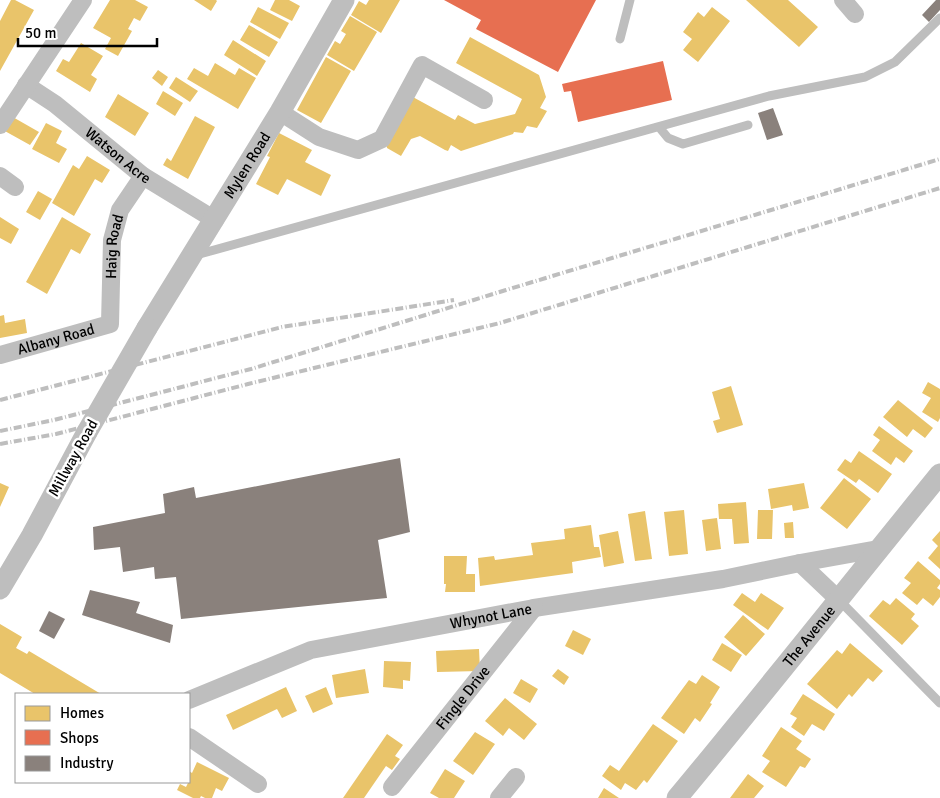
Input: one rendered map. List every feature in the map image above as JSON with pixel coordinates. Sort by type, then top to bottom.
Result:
[{"type":"street","points":[[0,125],[83,0]]},
{"type":"street","name":"Mylen Road","points":[[146,328],[215,220],[344,0]]},
{"type":"street","points":[[843,0],[854,14]]},
{"type":"street","points":[[280,112],[319,137],[358,150],[382,139],[422,65],[484,100]]},
{"type":"street","name":"Watson Acre","points":[[26,85],[55,104],[143,176],[215,220]]},
{"type":"street","points":[[0,176],[14,187]]},
{"type":"street","name":"Haig Road","points":[[110,324],[112,240],[120,210],[143,176]]},
{"type":"street","name":"Albany Road","points":[[0,355],[110,324]]},
{"type":"street","name":"Millway Road","points":[[0,589],[146,328]]},
{"type":"street","name":"The Avenue","points":[[677,798],[940,474]]},
{"type":"street","name":"Whynot Lane","points":[[190,700],[311,650],[534,608],[724,579],[800,562],[878,549]]},
{"type":"street","points":[[800,562],[839,600]]},
{"type":"street","name":"Fingle Drive","points":[[392,787],[534,608]]},
{"type":"street","points":[[190,738],[258,784]]},
{"type":"lane","points":[[620,39],[630,0]]},
{"type":"lane","points":[[192,256],[769,96],[865,78],[895,62],[940,18]]},
{"type":"lane","points":[[659,127],[668,138],[683,144],[748,125]]},
{"type":"lane","points":[[839,600],[940,703]]},
{"type":"building: Homes","points":[[11,0],[15,0],[34,10],[0,71],[0,21]]},
{"type":"building: Homes","points":[[110,0],[135,0],[148,7],[140,21],[134,18],[128,29],[132,31],[118,56],[105,49],[111,38],[93,28]]},
{"type":"building: Homes","points":[[194,0],[216,0],[217,1],[211,11]]},
{"type":"building: Homes","points":[[275,0],[289,0],[300,6],[292,21],[270,10]]},
{"type":"building: Homes","points":[[369,0],[400,0],[381,33],[351,15],[359,1],[366,5]]},
{"type":"building: Homes","points":[[746,0],[788,0],[818,27],[799,47]]},
{"type":"building: Homes","points":[[258,7],[289,23],[280,39],[250,22]]},
{"type":"building: Homes","points":[[712,7],[730,21],[698,62],[683,50],[692,39],[683,32],[698,12],[704,17]]},
{"type":"building: Homes","points":[[350,16],[377,32],[354,71],[327,55],[335,41],[340,44],[346,34],[341,31]]},
{"type":"building: Homes","points":[[249,25],[278,42],[269,57],[240,40]]},
{"type":"building: Homes","points":[[470,37],[539,75],[546,97],[540,108],[547,111],[537,128],[527,126],[523,133],[514,132],[513,134],[461,151],[451,145],[448,151],[445,150],[420,136],[411,139],[401,156],[387,148],[386,142],[411,96],[455,120],[458,115],[475,124],[515,114],[522,99],[456,63]]},
{"type":"building: Homes","points":[[233,40],[266,61],[257,76],[224,55]]},
{"type":"building: Homes","points":[[81,43],[103,56],[91,75],[97,79],[90,92],[56,71],[63,59],[69,62]]},
{"type":"building: Homes","points":[[326,57],[351,71],[321,123],[297,110]]},
{"type":"building: Homes","points":[[215,63],[235,75],[239,68],[256,78],[238,109],[187,79],[194,68],[208,76]]},
{"type":"building: Homes","points":[[158,70],[168,77],[162,86],[152,78]]},
{"type":"building: Homes","points":[[176,77],[198,91],[190,102],[169,88]]},
{"type":"building: Homes","points":[[163,91],[183,103],[175,116],[156,104]]},
{"type":"building: Homes","points":[[118,94],[149,113],[135,136],[105,117]]},
{"type":"building: Homes","points":[[11,116],[39,132],[30,145],[3,130]]},
{"type":"building: Homes","points":[[195,116],[215,127],[188,179],[163,165],[167,158],[171,161]]},
{"type":"building: Homes","points":[[46,123],[62,131],[56,143],[67,149],[59,163],[32,149]]},
{"type":"building: Homes","points":[[279,133],[312,150],[305,162],[331,175],[321,196],[287,179],[278,195],[256,184],[270,157],[267,156]]},
{"type":"building: Homes","points":[[87,156],[110,170],[102,183],[95,179],[74,216],[52,203],[73,165],[79,169]]},
{"type":"building: Homes","points":[[38,191],[52,199],[40,220],[26,212]]},
{"type":"building: Homes","points":[[0,217],[19,229],[11,244],[0,238]]},
{"type":"building: Homes","points":[[62,217],[91,234],[80,254],[71,249],[47,294],[26,282]]},
{"type":"building: Homes","points":[[4,315],[5,323],[25,319],[27,333],[0,338],[0,316]]},
{"type":"building: Homes","points":[[928,382],[940,389],[940,418],[938,422],[922,412],[931,398],[922,393]]},
{"type":"building: Homes","points":[[731,386],[743,425],[717,433],[713,421],[720,419],[712,392]]},
{"type":"building: Homes","points":[[898,400],[933,428],[925,438],[913,429],[907,437],[883,417]]},
{"type":"building: Homes","points":[[879,426],[913,451],[904,463],[896,457],[891,465],[872,451],[880,440],[873,435]]},
{"type":"building: Homes","points":[[859,451],[892,474],[878,493],[859,479],[856,483],[837,470],[845,459],[851,463]]},
{"type":"building: Homes","points":[[844,478],[871,499],[847,529],[820,508]]},
{"type":"building: Homes","points":[[0,483],[9,487],[0,507]]},
{"type":"building: Homes","points":[[804,483],[809,508],[793,511],[792,505],[771,509],[768,489]]},
{"type":"building: Homes","points":[[746,502],[749,543],[734,544],[732,519],[719,519],[718,504]]},
{"type":"building: Homes","points":[[684,510],[688,554],[669,556],[664,512]]},
{"type":"building: Homes","points":[[758,510],[773,510],[772,539],[757,539]]},
{"type":"building: Homes","points":[[645,511],[652,559],[635,561],[628,514]]},
{"type":"building: Homes","points":[[717,518],[721,549],[706,551],[702,520]]},
{"type":"building: Homes","points":[[793,522],[794,538],[785,538],[784,523]]},
{"type":"building: Homes","points":[[591,525],[594,547],[599,547],[601,557],[572,562],[573,573],[480,586],[478,558],[494,556],[495,560],[533,555],[531,543],[565,539],[564,529]]},
{"type":"building: Homes","points":[[618,531],[624,563],[604,567],[599,535]]},
{"type":"building: Homes","points":[[940,531],[940,569],[928,558],[938,546],[932,540]]},
{"type":"building: Homes","points":[[444,556],[467,556],[466,574],[475,574],[475,592],[445,592]]},
{"type":"building: Homes","points":[[918,561],[940,580],[937,588],[940,590],[940,597],[933,606],[923,598],[917,605],[902,593],[911,583],[904,578]]},
{"type":"building: Homes","points":[[742,593],[755,602],[761,593],[784,608],[768,630],[733,605]]},
{"type":"building: Homes","points":[[896,598],[915,614],[911,619],[919,626],[902,645],[869,616],[883,600],[890,605]]},
{"type":"building: Homes","points":[[743,615],[765,634],[746,656],[724,637]]},
{"type":"building: Homes","points":[[0,624],[22,637],[16,648],[27,654],[29,651],[99,693],[33,693],[0,673]]},
{"type":"building: Homes","points":[[573,630],[591,639],[583,655],[565,646]]},
{"type":"building: Homes","points":[[722,643],[742,655],[731,672],[712,660]]},
{"type":"building: Homes","points":[[850,643],[883,671],[873,682],[868,678],[852,697],[849,694],[837,709],[807,684],[837,650],[842,654]]},
{"type":"building: Homes","points":[[479,649],[480,671],[437,672],[436,651]]},
{"type":"building: Homes","points":[[384,661],[411,662],[410,681],[403,680],[403,689],[383,687]]},
{"type":"building: Homes","points":[[365,669],[369,693],[336,698],[332,675]]},
{"type":"building: Homes","points":[[558,669],[569,677],[564,685],[552,676]]},
{"type":"building: Homes","points":[[702,675],[720,687],[700,722],[695,718],[684,734],[661,718],[689,680],[696,684]]},
{"type":"building: Homes","points":[[521,679],[538,689],[530,703],[513,693]]},
{"type":"building: Homes","points":[[286,687],[297,711],[282,718],[277,709],[233,730],[226,715]]},
{"type":"building: Homes","points":[[326,687],[333,704],[313,713],[305,696]]},
{"type":"building: Homes","points":[[803,694],[835,714],[824,731],[812,724],[804,736],[791,727],[797,718],[790,714]]},
{"type":"building: Homes","points":[[505,698],[537,724],[524,740],[509,728],[503,736],[485,721]]},
{"type":"building: Homes","points":[[653,724],[678,741],[647,783],[644,780],[636,790],[625,783],[621,790],[602,776],[610,765],[619,771]]},
{"type":"building: Homes","points":[[781,727],[802,741],[796,749],[811,759],[805,768],[800,766],[786,787],[762,772],[770,761],[762,756]]},
{"type":"building: Homes","points":[[475,732],[495,744],[473,775],[453,761]]},
{"type":"building: Homes","points":[[387,734],[403,745],[395,756],[400,759],[392,770],[386,766],[364,798],[343,798]]},
{"type":"building: Homes","points":[[197,762],[229,778],[222,791],[216,788],[212,798],[201,796],[200,798],[193,798],[177,790],[180,784],[186,787],[190,783],[190,772],[192,773]]},
{"type":"building: Homes","points":[[445,769],[465,781],[454,798],[439,798],[430,793]]},
{"type":"building: Homes","points":[[748,774],[764,786],[754,798],[730,798]]},
{"type":"building: Homes","points":[[604,788],[619,798],[598,798]]},
{"type":"building: Shops","points":[[444,0],[596,0],[558,72],[476,29],[481,20]]},
{"type":"building: Shops","points":[[663,61],[672,100],[578,122],[571,91],[564,92],[562,84]]},
{"type":"building: Industry","points":[[936,0],[940,0],[940,10],[929,22],[922,15]]},
{"type":"building: Industry","points":[[773,108],[783,135],[767,140],[758,113]]},
{"type":"building: Industry","points":[[400,458],[410,532],[378,540],[387,598],[181,619],[176,577],[155,579],[154,567],[123,572],[120,547],[94,550],[93,527],[165,513],[163,494],[194,487],[196,498]]},
{"type":"building: Industry","points":[[90,590],[140,602],[136,613],[173,625],[170,643],[82,615]]},
{"type":"building: Industry","points":[[49,611],[65,619],[54,639],[39,631]]},
{"type":"railway","points":[[0,431],[54,420],[251,369],[940,159]]},
{"type":"railway","points":[[0,444],[56,434],[248,384],[500,323],[940,188]]},
{"type":"railway","points":[[0,400],[282,327],[454,300]]}]
